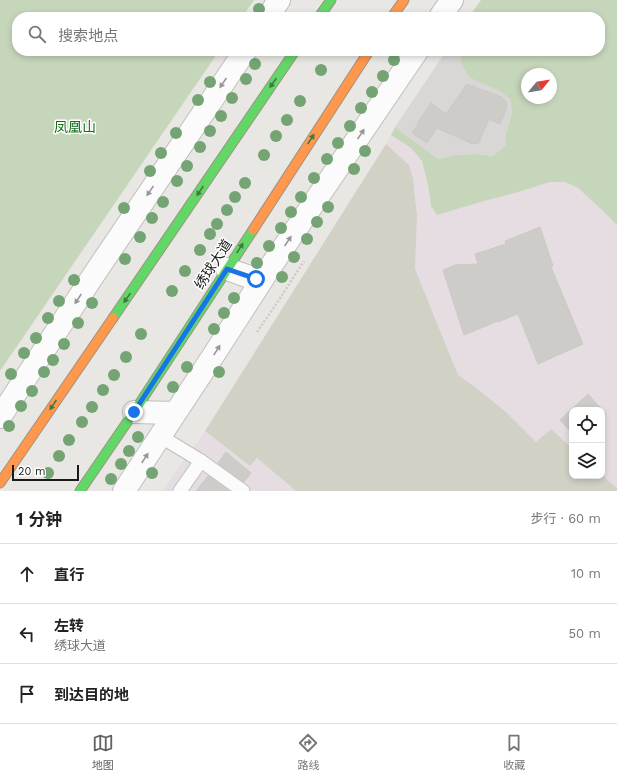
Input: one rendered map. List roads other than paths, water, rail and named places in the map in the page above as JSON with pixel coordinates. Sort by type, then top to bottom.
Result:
[{"type":"main road","points":[[323,12],[331,0]]},
{"type":"main road","points":[[396,12],[404,0]]},
{"type":"main road","points":[[0,483],[293,56]]},
{"type":"main road","name":"绣球大道","points":[[80,491],[134,412],[366,56]]},
{"type":"street","points":[[271,12],[279,0]]},
{"type":"street","points":[[444,12],[452,0]]},
{"type":"street","points":[[0,417],[242,56]]},
{"type":"street","points":[[124,491],[261,281],[414,56]]},
{"type":"street","points":[[227,269],[261,281]]},
{"type":"street","points":[[134,412],[175,413]]},
{"type":"lane","points":[[160,436],[201,460],[243,491]]},
{"type":"lane","points":[[180,491],[201,460]]},
{"type":"park label","name":"凤凰山","points":[[75,127]]}]
